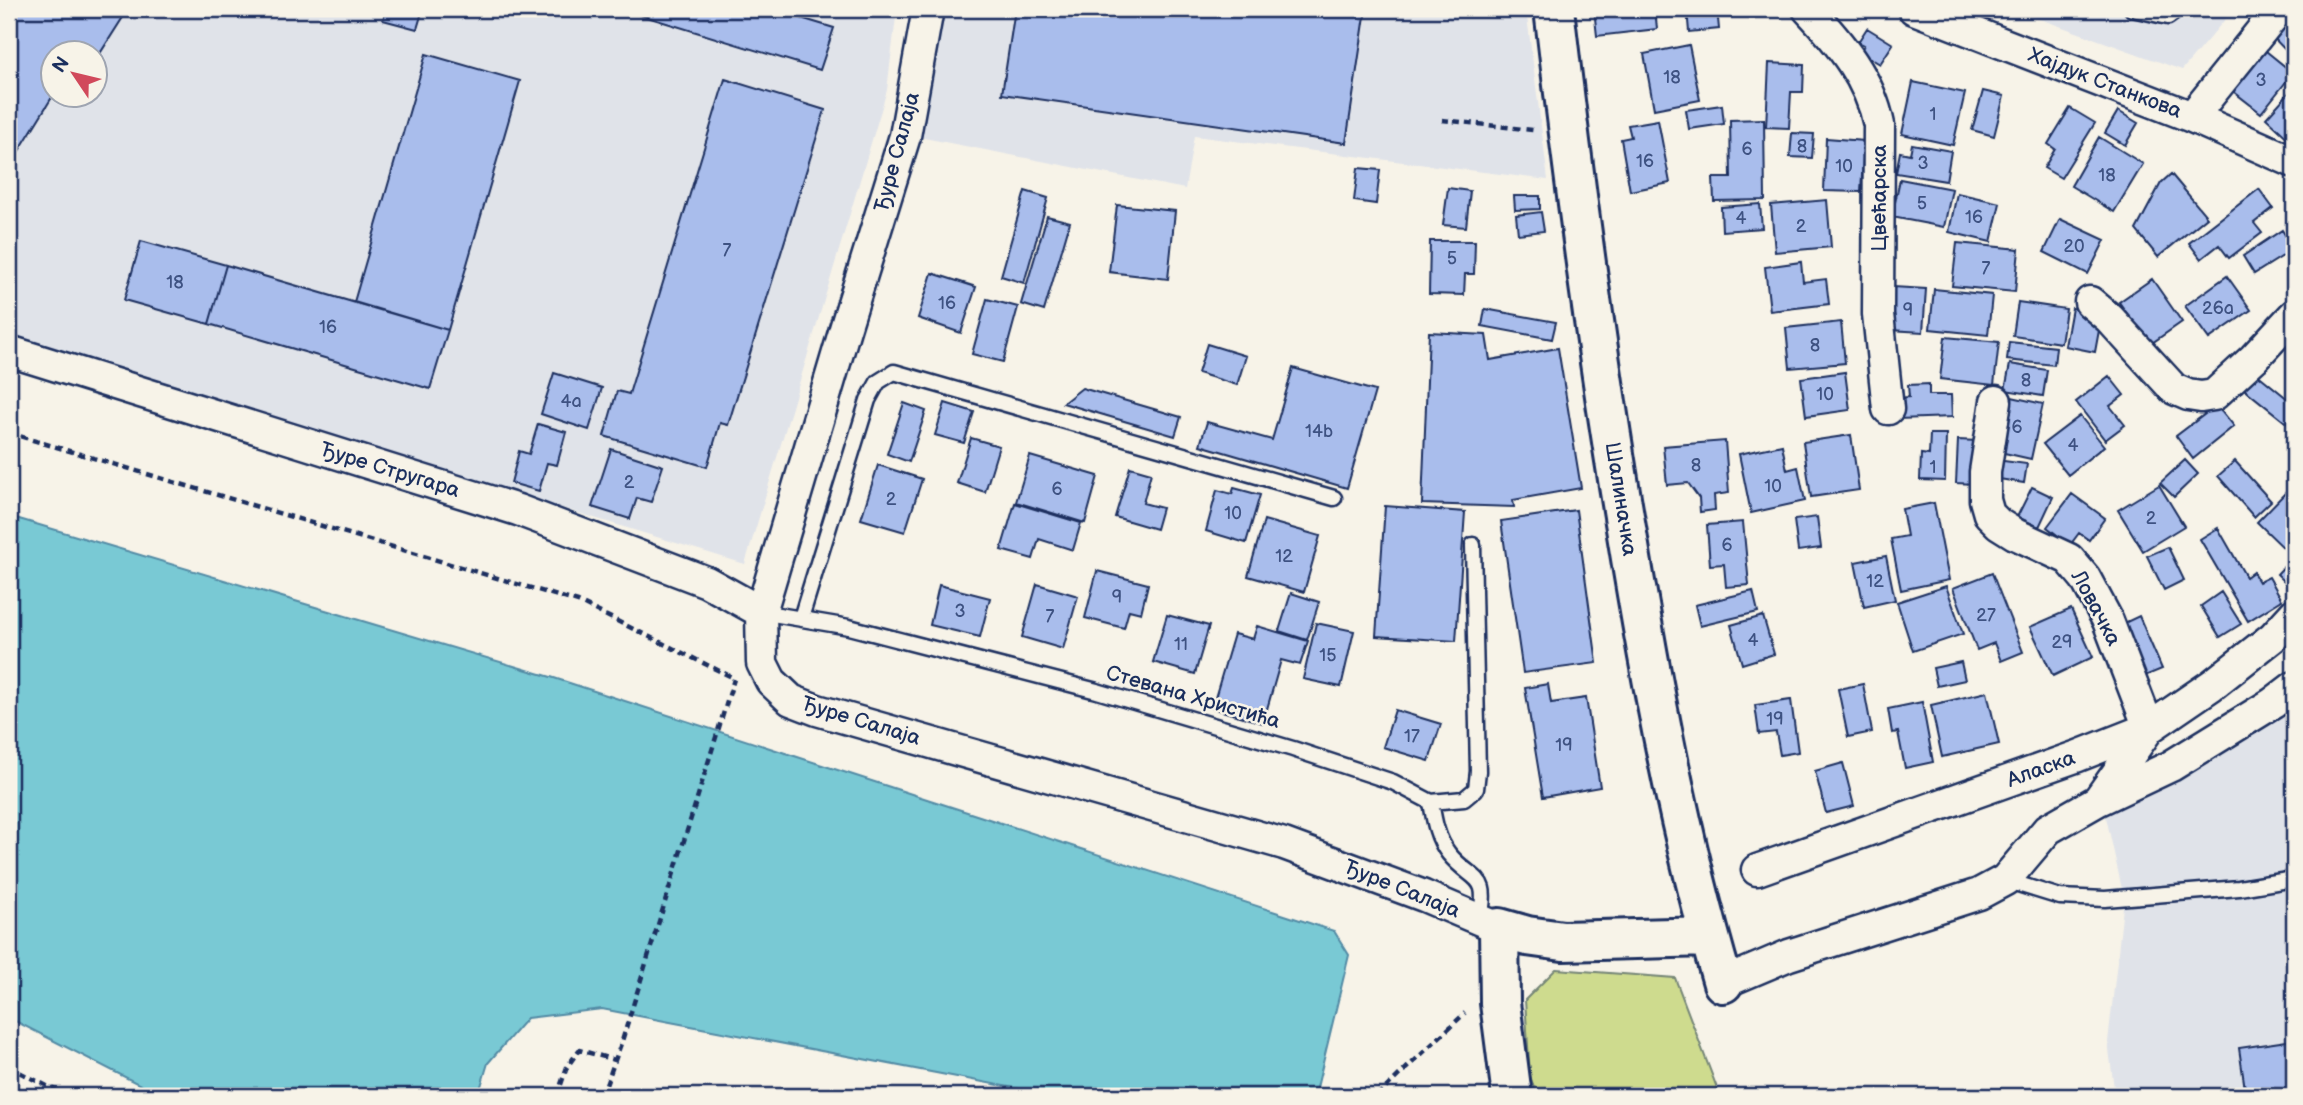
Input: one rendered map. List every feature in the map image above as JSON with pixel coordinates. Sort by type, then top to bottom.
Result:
[{"type":"main road","name":"Шалиначка","points":[[1554,9],[1592,320],[1632,564],[1667,765],[1709,937],[1723,983]]},
{"type":"main road","name":"Ђуре Салаја","points":[[1489,925],[1527,936],[1563,941],[1709,937]]},
{"type":"main road","points":[[1489,925],[1512,1096]]},
{"type":"street","name":"Ђуре Салаја","points":[[928,9],[905,136],[761,612],[762,663],[771,681],[792,700],[817,710],[1284,844],[1424,896],[1489,925]]},
{"type":"street","name":"Цвећарска","points":[[1808,9],[1832,34],[1864,80],[1877,114],[1878,314],[1888,409]]},
{"type":"street","name":"Хајдук Станкова","points":[[1914,9],[2192,117],[2294,162]]},
{"type":"street","points":[[2192,117],[2279,9]]},
{"type":"street","points":[[2090,302],[2118,327],[2174,389],[2201,397],[2214,395],[2254,358],[2294,315]]},
{"type":"street","name":"Ђуре Стругара","points":[[9,351],[518,510],[706,582],[761,612]]},
{"type":"street","name":"Ловачка","points":[[1996,401],[1985,472],[1985,500],[1989,514],[2015,534],[2069,559],[2085,578],[2108,621],[2149,728]]},
{"type":"street","name":"Аласка","points":[[1757,870],[2078,756],[2149,728],[2212,685],[2273,637],[2294,614]]},
{"type":"street","points":[[1723,983],[1790,955],[1979,894],[2006,880],[2048,829],[2097,801],[2171,765],[2273,703],[2294,687]]},
{"type":"street","points":[[2097,801],[2149,728]]},
{"type":"lane","points":[[2132,9],[2168,17],[2179,9]]},
{"type":"lane","points":[[801,618],[868,400],[878,382],[894,372],[1334,498]]},
{"type":"lane","points":[[1473,544],[1478,771],[1476,789],[1464,799],[1431,802],[1435,827],[1449,853],[1480,880],[1489,925]]},
{"type":"lane","name":"Стевана Христића","points":[[761,612],[849,627],[1097,691],[1343,765],[1393,782],[1431,802]]},
{"type":"lane","points":[[2006,880],[2060,897],[2105,899],[2239,888],[2294,879]]},
{"type":"path","points":[[1442,120],[1569,134]]},
{"type":"path","points":[[9,433],[578,602],[734,678]]},
{"type":"path","points":[[602,1096],[622,1041],[724,710]]},
{"type":"path","points":[[1377,1096],[1463,1014],[1500,1003]]},
{"type":"path","points":[[557,1096],[567,1066],[579,1050],[615,1060]]},
{"type":"path","points":[[9,1067],[67,1096]]},
{"type":"shaded area","points":[[9,9],[897,9],[887,90],[745,564],[9,339]]},
{"type":"shaded area","points":[[938,9],[1526,9],[1548,180],[1194,136],[1185,189],[914,136]]},
{"type":"shaded area","points":[[2012,9],[2234,9],[2182,70]]},
{"type":"shaded area","points":[[2294,694],[2294,1096],[2115,1096],[2108,1042],[2124,898],[2104,808]]},
{"type":"green space","points":[[1556,969],[1675,978],[1720,1096],[1537,1096],[1530,1076],[1525,1000]]},
{"type":"water","points":[[9,516],[551,677],[1334,931],[1349,955],[1315,1096],[1056,1096],[602,1009],[527,1018],[488,1063],[478,1096],[162,1096],[9,1018]]},
{"type":"building","points":[[9,9],[127,11],[108,41],[108,38],[38,38],[38,108],[45,108],[9,167]]},
{"type":"building","points":[[386,9],[423,9],[417,29],[383,20]]},
{"type":"building","points":[[621,9],[771,9],[834,28],[820,70]]},
{"type":"building","points":[[1015,9],[1366,9],[1346,143],[1002,94]]},
{"type":"building","points":[[1594,9],[1655,9],[1657,29],[1597,36]]},
{"type":"building","points":[[1687,9],[1717,9],[1719,29],[1689,32]]},
{"type":"building","points":[[2289,9],[2294,9],[2294,52],[2291,56],[2267,31]]},
{"type":"building","points":[[1867,28],[1893,44],[1880,64],[1860,52],[1864,45],[1858,42]]},
{"type":"building","points":[[1689,45],[1700,100],[1654,109],[1644,54]]},
{"type":"building","points":[[2261,47],[2293,73],[2261,113],[2229,88]]},
{"type":"building","points":[[426,54],[520,81],[448,330],[354,302]]},
{"type":"building","points":[[1769,63],[1804,65],[1803,92],[1791,92],[1789,128],[1766,127]]},
{"type":"building","points":[[725,79],[825,110],[728,425],[720,423],[707,467],[604,436],[617,391],[629,394]]},
{"type":"building","points":[[1913,82],[1965,93],[1953,145],[1902,134]]},
{"type":"building","points":[[2294,87],[2294,144],[2266,118]]},
{"type":"building","points":[[1983,91],[2004,96],[1994,136],[1972,130]]},
{"type":"building","points":[[1722,105],[1724,124],[1689,129],[1686,110]]},
{"type":"building","points":[[2070,108],[2095,123],[2061,178],[2044,168],[2055,149],[2048,144]]},
{"type":"building","points":[[2118,111],[2138,123],[2125,145],[2105,133]]},
{"type":"building","points":[[1764,119],[1765,200],[1714,201],[1713,178],[1731,178],[1730,120]]},
{"type":"building","points":[[1658,120],[1670,183],[1630,191],[1621,139],[1631,137],[1628,125]]},
{"type":"building","points":[[1792,133],[1814,134],[1812,158],[1790,157]]},
{"type":"building","points":[[2099,137],[2143,164],[2114,212],[2071,186]]},
{"type":"building","points":[[1826,138],[1864,141],[1861,192],[1824,191]]},
{"type":"building","points":[[1912,144],[1951,151],[1946,181],[1896,173],[1900,152],[1910,154]]},
{"type":"building","points":[[1358,168],[1380,170],[1376,204],[1354,201]]},
{"type":"building","points":[[2171,174],[2207,217],[2158,257],[2136,230],[2161,183]]},
{"type":"building","points":[[1900,179],[1952,189],[1944,227],[1892,217]]},
{"type":"building","points":[[1448,188],[1470,191],[1466,227],[1443,225]]},
{"type":"building","points":[[2259,189],[2273,208],[2254,223],[2262,233],[2229,258],[2219,245],[2201,259],[2189,243]]},
{"type":"building","points":[[1025,191],[1048,198],[1024,283],[1001,276]]},
{"type":"building","points":[[1957,193],[2000,203],[1991,242],[1949,232]]},
{"type":"building","points":[[1514,196],[1540,196],[1540,209],[1515,210]]},
{"type":"building","points":[[1827,200],[1831,247],[1775,252],[1771,205]]},
{"type":"building","points":[[1760,204],[1762,228],[1722,231],[1721,207]]},
{"type":"building","points":[[1117,205],[1175,211],[1168,279],[1109,272]]},
{"type":"building","points":[[1541,212],[1544,231],[1518,234],[1516,215]]},
{"type":"building","points":[[2294,212],[2294,230],[2286,224]]},
{"type":"building","points":[[1047,216],[1070,222],[1044,311],[1021,304]]},
{"type":"building","points":[[2060,219],[2105,240],[2088,274],[2044,252]]},
{"type":"building","points":[[2282,230],[2294,249],[2254,274],[2243,256]]},
{"type":"building","points":[[141,241],[226,265],[209,324],[124,300]]},
{"type":"building","points":[[1430,241],[1475,241],[1474,274],[1465,274],[1464,295],[1429,294]]},
{"type":"building","points":[[1957,243],[2019,249],[2015,292],[1952,286]]},
{"type":"building","points":[[1801,262],[1803,282],[1826,279],[1829,304],[1770,311],[1765,267]]},
{"type":"building","points":[[226,265],[448,330],[430,389],[209,324]]},
{"type":"building","points":[[932,273],[976,287],[961,333],[918,318]]},
{"type":"building","points":[[2227,276],[2251,310],[2209,339],[2185,306]]},
{"type":"building","points":[[2152,279],[2182,322],[2149,345],[2119,302]]},
{"type":"building","points":[[1893,287],[1926,289],[1923,332],[1890,330]]},
{"type":"building","points":[[1934,289],[1992,295],[1988,335],[1930,329]]},
{"type":"building","points":[[987,299],[1018,307],[1003,362],[972,354]]},
{"type":"building","points":[[2018,302],[2066,309],[2061,343],[2013,336]]},
{"type":"building","points":[[2072,308],[2102,314],[2095,352],[2065,346]]},
{"type":"building","points":[[1485,309],[1556,322],[1552,339],[1482,326]]},
{"type":"building","points":[[1841,322],[1845,363],[1790,368],[1786,328]]},
{"type":"building","points":[[1429,332],[1486,335],[1490,360],[1558,348],[1581,488],[1513,500],[1514,507],[1422,504]]},
{"type":"building","points":[[1945,337],[1999,342],[1994,385],[1940,379]]},
{"type":"building","points":[[2009,342],[2056,347],[2054,365],[2007,360]]},
{"type":"building","points":[[1207,344],[1246,356],[1237,385],[1198,373]]},
{"type":"building","points":[[2010,364],[2047,370],[2043,396],[2005,390]]},
{"type":"building","points":[[1293,368],[1375,391],[1347,488],[1200,445],[1207,422],[1272,440]]},
{"type":"building","points":[[2251,369],[2294,404],[2294,419],[2289,425],[2238,384]]},
{"type":"building","points":[[1845,372],[1850,410],[1806,416],[1801,378]]},
{"type":"building","points":[[554,373],[602,388],[589,430],[541,414]]},
{"type":"building","points":[[2109,376],[2124,395],[2110,406],[2125,425],[2105,440],[2076,402]]},
{"type":"building","points":[[1929,384],[1929,395],[1951,395],[1952,417],[1898,419],[1897,398],[1909,397],[1908,385]]},
{"type":"building","points":[[1082,388],[1181,417],[1175,436],[1063,403]]},
{"type":"building","points":[[2003,395],[2043,404],[2031,459],[1991,450]]},
{"type":"building","points":[[904,403],[926,411],[909,462],[887,454]]},
{"type":"building","points":[[945,403],[974,412],[964,443],[935,435]]},
{"type":"building","points":[[2217,405],[2234,426],[2193,459],[2176,436]]},
{"type":"building","points":[[2080,416],[2104,446],[2068,475],[2043,444]]},
{"type":"building","points":[[538,424],[566,432],[557,465],[547,463],[539,491],[511,483],[519,451],[529,454]]},
{"type":"building","points":[[1930,434],[1946,434],[1945,481],[1920,480],[1921,454],[1929,455]]},
{"type":"building","points":[[1851,435],[1859,490],[1811,497],[1803,442]]},
{"type":"building","points":[[971,438],[999,446],[985,492],[957,483]]},
{"type":"building","points":[[1958,440],[1977,441],[1975,484],[1956,483]]},
{"type":"building","points":[[1725,441],[1729,493],[1714,495],[1715,510],[1700,512],[1699,498],[1688,483],[1667,485],[1663,446]]},
{"type":"building","points":[[1782,445],[1787,470],[1798,467],[1805,501],[1751,513],[1739,454]]},
{"type":"building","points":[[611,449],[663,466],[651,502],[637,498],[630,519],[592,507]]},
{"type":"building","points":[[1030,456],[1098,476],[1085,523],[1016,502]]},
{"type":"building","points":[[1996,460],[2027,464],[2024,483],[1993,478]]},
{"type":"building","points":[[2185,460],[2198,474],[2174,497],[2160,483]]},
{"type":"building","points":[[2235,461],[2271,501],[2254,517],[2218,476]]},
{"type":"building","points":[[878,465],[922,479],[905,532],[861,519]]},
{"type":"building","points":[[1130,467],[1151,473],[1143,503],[1162,508],[1156,529],[1115,517]]},
{"type":"building","points":[[2159,485],[2184,526],[2143,551],[2118,510]]},
{"type":"building","points":[[2032,487],[2053,497],[2039,527],[2017,517]]},
{"type":"building","points":[[1234,488],[1260,495],[1246,543],[1206,531],[1217,490],[1232,494]]},
{"type":"building","points":[[2290,488],[2294,492],[2294,558],[2257,522]]},
{"type":"building","points":[[2072,494],[2105,518],[2089,540],[2079,533],[2070,545],[2047,527]]},
{"type":"building","points":[[1015,503],[1081,523],[1073,550],[1039,539],[1033,559],[1001,550]]},
{"type":"building","points":[[1934,503],[1949,580],[1901,590],[1891,539],[1907,536],[1902,509]]},
{"type":"building","points":[[1385,506],[1465,512],[1456,641],[1376,636]]},
{"type":"building","points":[[1576,510],[1597,663],[1523,673],[1501,521]]},
{"type":"building","points":[[1817,517],[1821,548],[1798,551],[1794,520]]},
{"type":"building","points":[[1264,520],[1320,536],[1304,592],[1248,576]]},
{"type":"building","points":[[1743,522],[1749,585],[1726,587],[1724,564],[1710,565],[1707,525]]},
{"type":"building","points":[[2218,528],[2246,577],[2253,572],[2259,582],[2269,577],[2282,600],[2248,621],[2200,539]]},
{"type":"building","points":[[2168,547],[2184,580],[2164,590],[2147,556]]},
{"type":"building","points":[[1886,556],[1895,600],[1864,607],[1855,562]]},
{"type":"building","points":[[2289,561],[2294,566],[2293,590],[2277,574]]},
{"type":"building","points":[[1097,571],[1148,584],[1141,613],[1129,610],[1124,628],[1085,618]]},
{"type":"building","points":[[1992,573],[2023,652],[2001,661],[1994,643],[1977,650],[1953,588]]},
{"type":"building","points":[[1037,584],[1078,596],[1063,649],[1022,637]]},
{"type":"building","points":[[939,585],[990,598],[980,637],[930,625]]},
{"type":"building","points":[[1946,586],[1963,634],[1913,651],[1897,602]]},
{"type":"building","points":[[1753,591],[1758,612],[1700,626],[1695,605]]},
{"type":"building","points":[[2221,592],[2241,624],[2220,637],[2201,606]]},
{"type":"building","points":[[1291,593],[1319,602],[1307,640],[1279,631]]},
{"type":"building","points":[[2071,609],[2093,657],[2053,676],[2030,627]]},
{"type":"building","points":[[1167,615],[1209,626],[1195,674],[1153,662]]},
{"type":"building","points":[[1763,616],[1774,654],[1742,664],[1731,625]]},
{"type":"building","points":[[2139,616],[2162,669],[2140,678],[2118,626]]},
{"type":"building","points":[[1316,623],[1354,631],[1341,687],[1303,679]]},
{"type":"building","points":[[1257,626],[1308,641],[1300,665],[1281,660],[1263,723],[1212,708],[1234,634],[1253,639]]},
{"type":"building","points":[[1961,662],[1965,680],[1937,686],[1933,668]]},
{"type":"building","points":[[1548,684],[1551,703],[1586,698],[1600,787],[1543,797],[1525,688]]},
{"type":"building","points":[[1863,684],[1872,732],[1848,737],[1838,689]]},
{"type":"building","points":[[1987,692],[1999,744],[1942,757],[1931,705]]},
{"type":"building","points":[[1791,700],[1798,752],[1780,755],[1776,732],[1759,734],[1755,705]]},
{"type":"building","points":[[1922,702],[1933,762],[1905,768],[1898,732],[1892,733],[1888,709]]},
{"type":"building","points":[[1395,710],[1441,724],[1429,761],[1383,747]]},
{"type":"building","points":[[1843,763],[1854,806],[1826,813],[1815,771]]},
{"type":"building","points":[[2294,1040],[2294,1096],[2246,1096],[2239,1048]]}]
